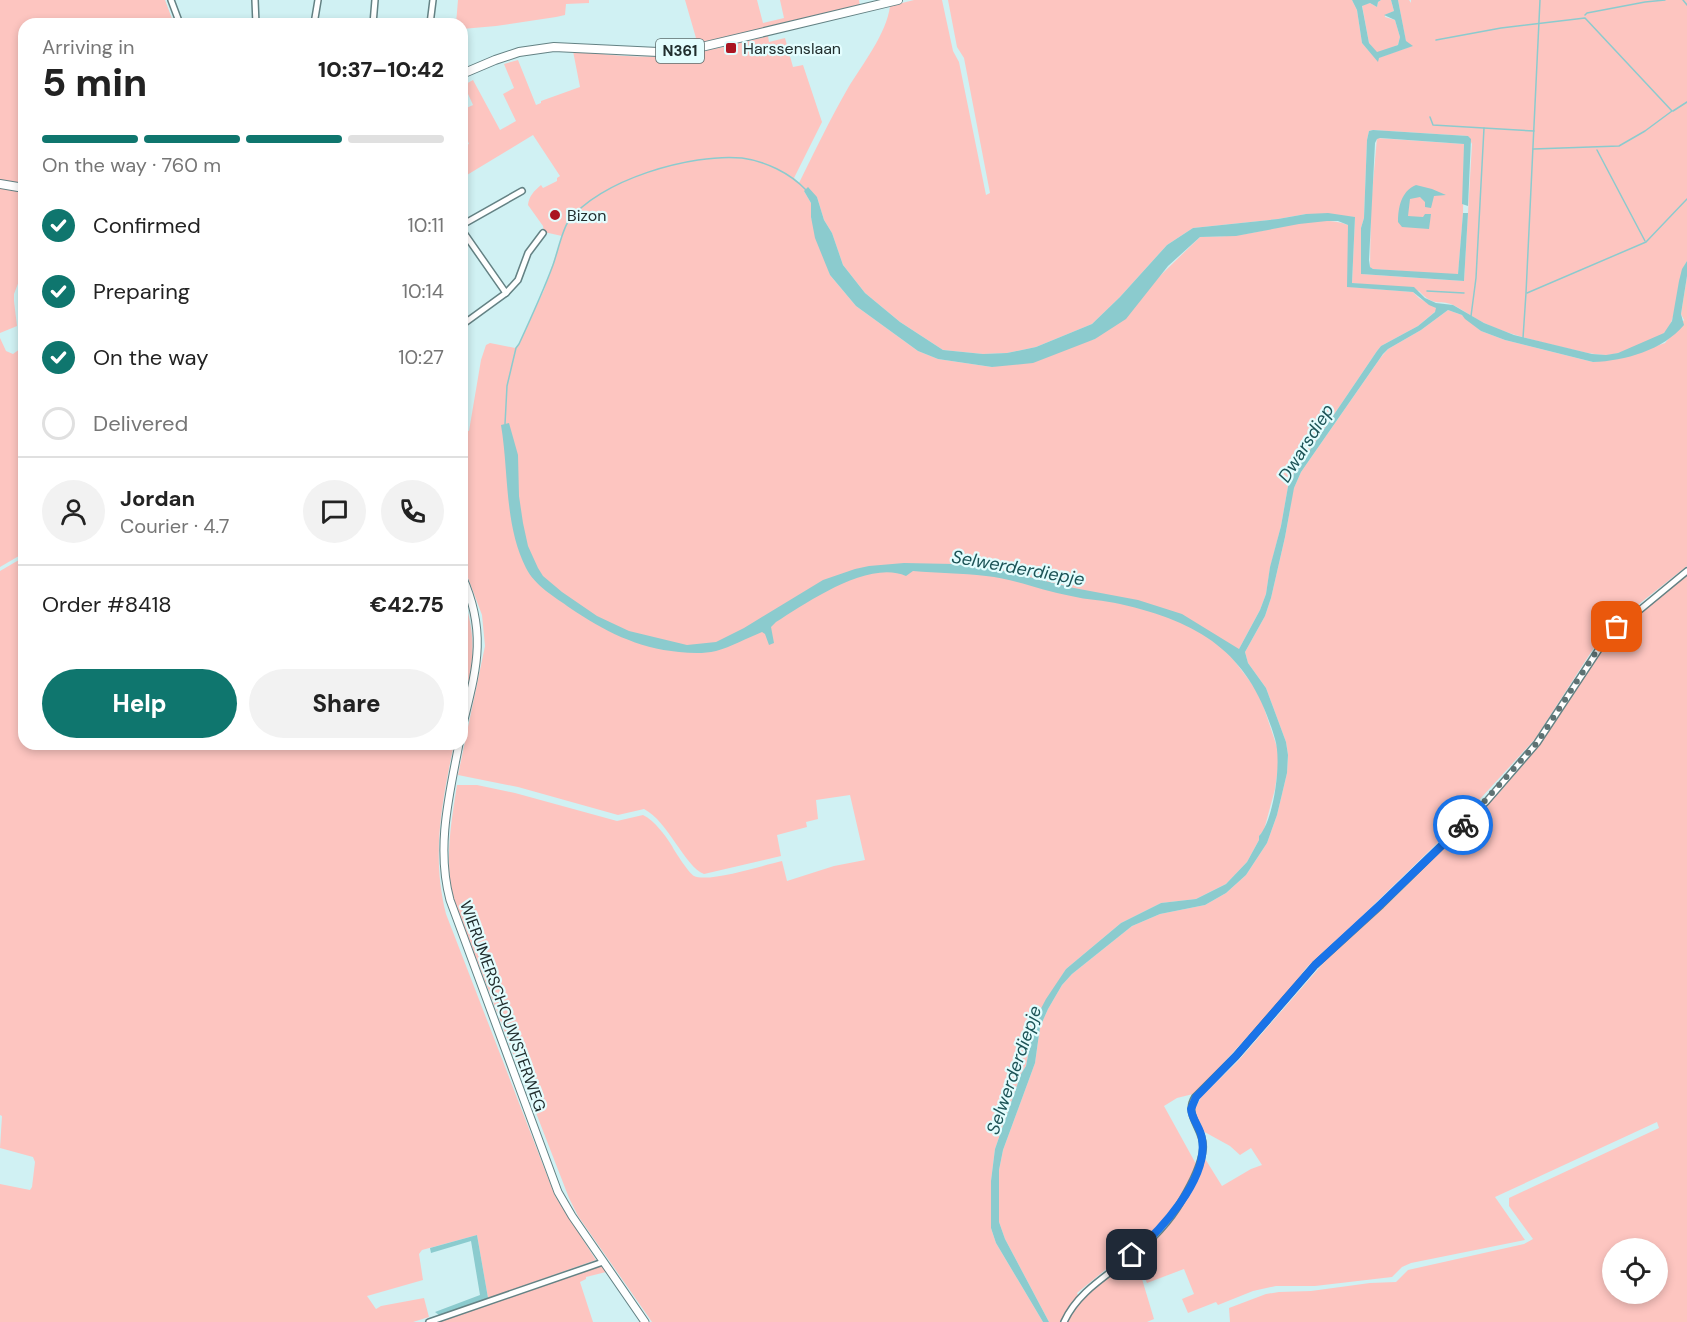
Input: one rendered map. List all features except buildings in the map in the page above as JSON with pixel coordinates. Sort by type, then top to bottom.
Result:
[{"type":"main road","name":"N361","points":[[468,73],[511,55],[554,47],[642,52],[693,49],[898,0]]},
{"type":"main road","points":[[0,184],[18,187]]},
{"type":"street","points":[[171,0],[178,18]]},
{"type":"street","points":[[255,0],[256,18]]},
{"type":"street","points":[[315,18],[318,0]]},
{"type":"street","points":[[374,18],[375,0]]},
{"type":"street","points":[[431,18],[433,0]]},
{"type":"street","points":[[468,222],[522,191]]},
{"type":"street","points":[[468,320],[518,280],[528,253],[543,234]]},
{"type":"street","points":[[468,238],[506,292]]},
{"type":"street","points":[[1064,1322],[1077,1300],[1158,1232],[1181,1202],[1199,1166],[1203,1148],[1201,1134],[1191,1112],[1192,1103],[1196,1097],[1236,1056],[1315,965],[1486,802],[1537,743],[1607,637],[1687,571]]},
{"type":"street","points":[[468,591],[473,604],[478,639],[476,669],[468,703]]},
{"type":"street","name":"WIERUMERSCHOUWSTERWEG","points":[[458,750],[443,837],[443,870],[450,900],[558,1192],[645,1322]]},
{"type":"street","points":[[429,1322],[603,1262]]},
{"type":"shaded area","points":[[0,0],[165,0],[172,18],[18,18],[18,183],[0,180]]},
{"type":"shaded area","points":[[458,0],[589,0],[589,3],[566,4],[565,15],[496,26],[468,28],[468,18],[456,18]]},
{"type":"shaded area","points":[[685,0],[757,0],[763,23],[784,18],[780,0],[859,0],[860,6],[695,44],[693,39],[696,38]]},
{"type":"shaded area","points":[[914,0],[942,0],[953,51],[959,62],[986,195],[990,193],[964,58],[957,47],[948,0],[1352,0],[1357,10],[1362,43],[1378,61],[1378,58],[1412,46],[1406,42],[1398,0],[1409,0],[1411,3],[1411,0],[1687,0],[1687,261],[1680,279],[1672,320],[1663,334],[1628,350],[1602,355],[1502,331],[1450,304],[1429,300],[1419,291],[1352,283],[1355,217],[1306,214],[1193,228],[1167,245],[1092,324],[1036,347],[1007,353],[983,354],[943,350],[900,322],[865,293],[843,265],[817,197],[804,191],[811,203],[811,217],[830,275],[856,306],[918,351],[938,359],[992,367],[1095,339],[1200,237],[1250,233],[1308,222],[1322,221],[1348,225],[1351,287],[1413,292],[1436,308],[1436,311],[1418,326],[1381,346],[1289,481],[1266,594],[1239,649],[1183,615],[1228,646],[1230,655],[1259,693],[1277,747],[1279,761],[1275,789],[1259,840],[1247,862],[1226,884],[1196,899],[1161,903],[1121,923],[1066,969],[1035,1020],[1026,1066],[1021,1074],[995,1149],[991,1181],[991,1228],[996,1243],[1043,1322],[652,1322],[578,1216],[569,1198],[454,901],[449,858],[457,785],[477,785],[515,793],[617,821],[643,815],[659,829],[692,874],[701,878],[782,861],[787,881],[834,866],[865,860],[850,795],[816,800],[818,819],[806,822],[807,827],[777,835],[781,856],[704,874],[690,863],[661,823],[644,809],[618,815],[518,787],[458,775],[463,750],[468,750],[468,727],[485,646],[482,615],[468,578],[468,431],[481,360],[486,345],[490,343],[515,348],[519,344],[544,290],[562,236],[544,232],[543,226],[528,205],[538,187],[541,185],[543,188],[557,181],[560,176],[533,135],[468,174],[468,107],[473,105],[468,94],[468,83],[473,80],[500,130],[516,121],[503,94],[514,88],[504,64],[518,60],[536,105],[541,101],[580,87],[573,51],[629,56],[662,56],[729,46],[768,36],[769,42],[785,38],[793,67],[803,65],[822,122],[794,178],[799,183],[841,100],[879,38],[890,6]],"holes":[[[1369,131],[1468,136],[1472,144],[1464,281],[1361,274],[1361,228],[1364,218]]]},
{"type":"shaded area","points":[[1381,0],[1391,0],[1394,11],[1385,17],[1395,20],[1400,37],[1398,45],[1377,53],[1369,43],[1362,5],[1370,3],[1377,7]]},
{"type":"shaded area","points":[[1377,138],[1464,144],[1463,213],[1458,275],[1370,267],[1371,205]]},
{"type":"shaded area","points":[[0,187],[18,191],[18,284],[14,294],[17,326],[0,333]]},
{"type":"shaded area","points":[[1687,276],[1687,566],[1610,627],[1595,646],[1535,739],[1459,822],[1307,967],[1282,999],[1193,1094],[1177,1098],[1164,1106],[1196,1164],[1185,1188],[1163,1220],[1134,1251],[1122,1261],[1120,1258],[1077,1293],[1079,1297],[1062,1322],[1049,1322],[1005,1239],[999,1222],[999,1170],[1003,1150],[1035,1063],[1040,1027],[1062,985],[1072,974],[1132,926],[1160,914],[1205,905],[1226,893],[1246,875],[1267,843],[1277,815],[1287,773],[1288,755],[1286,742],[1266,688],[1248,663],[1245,652],[1265,616],[1271,598],[1285,537],[1291,497],[1301,472],[1388,349],[1421,330],[1448,310],[1462,315],[1481,331],[1505,340],[1593,362],[1625,357],[1665,343],[1684,320],[1681,314]]},
{"type":"shaded area","points":[[0,338],[6,351],[13,354],[18,350],[18,556],[0,567]]},
{"type":"shaded area","points":[[18,560],[18,750],[453,750],[442,808],[439,850],[439,871],[446,914],[555,1196],[596,1260],[488,1298],[477,1235],[422,1250],[419,1254],[423,1280],[367,1296],[376,1309],[381,1306],[424,1298],[429,1317],[413,1322],[0,1322],[0,1184],[30,1190],[35,1162],[33,1157],[0,1148],[2,1116],[0,1115],[0,571]]},
{"type":"shaded area","points":[[1687,574],[1687,1322],[1230,1322],[1229,1308],[1266,1294],[1396,1282],[1408,1270],[1524,1244],[1533,1239],[1509,1206],[1509,1198],[1659,1128],[1657,1122],[1495,1197],[1525,1240],[1411,1263],[1402,1267],[1392,1277],[1315,1286],[1276,1286],[1253,1291],[1218,1305],[1216,1302],[1188,1313],[1182,1299],[1194,1294],[1184,1269],[1147,1283],[1135,1256],[1167,1223],[1186,1199],[1200,1172],[1204,1157],[1222,1186],[1262,1165],[1251,1148],[1240,1155],[1230,1146],[1201,1130],[1195,1109],[1201,1097],[1238,1061],[1326,960],[1395,897],[1500,792],[1540,744],[1607,642]]},
{"type":"shaded area","points":[[468,614],[472,642],[468,684]]},
{"type":"shaded area","points":[[1127,1261],[1135,1263],[1139,1269],[1154,1319],[1147,1322],[1066,1322],[1085,1296]]},
{"type":"shaded area","points":[[600,1264],[606,1272],[586,1277],[580,1282],[593,1322],[433,1322]]},
{"type":"water","points":[[1352,0],[1381,0],[1377,7],[1370,3],[1362,6],[1369,43],[1377,52],[1398,45],[1400,37],[1395,20],[1384,15],[1394,11],[1391,0],[1398,0],[1406,41],[1413,46],[1379,58],[1378,62],[1362,43],[1357,10]]},
{"type":"water","points":[[1369,131],[1468,136],[1471,139],[1468,206],[1462,204],[1464,144],[1377,139],[1369,260],[1370,267],[1373,269],[1458,274],[1463,213],[1468,213],[1464,281],[1361,274],[1361,228],[1364,218],[1367,140]]},
{"type":"water","points":[[1416,185],[1446,195],[1434,196],[1431,208],[1425,207],[1425,202],[1420,197],[1410,199],[1408,216],[1423,217],[1425,214],[1431,214],[1429,229],[1402,227],[1398,222],[1404,196]]},
{"type":"water","points":[[808,187],[817,197],[843,265],[865,293],[900,322],[943,350],[983,354],[1007,353],[1036,347],[1092,324],[1167,245],[1193,228],[1306,214],[1328,213],[1355,217],[1352,283],[1414,287],[1425,298],[1436,303],[1453,305],[1484,323],[1514,335],[1592,354],[1606,355],[1618,353],[1664,333],[1672,321],[1682,269],[1687,261],[1681,314],[1684,325],[1675,334],[1654,347],[1618,359],[1593,362],[1505,340],[1481,331],[1462,315],[1448,310],[1383,354],[1301,472],[1294,488],[1271,598],[1265,616],[1245,652],[1248,663],[1266,688],[1286,742],[1288,755],[1287,773],[1277,815],[1267,843],[1246,875],[1226,893],[1205,905],[1160,914],[1132,926],[1072,974],[1062,985],[1040,1027],[1035,1063],[1003,1150],[999,1170],[999,1222],[1005,1239],[1049,1322],[1043,1322],[996,1243],[991,1228],[991,1181],[995,1149],[1021,1074],[1026,1066],[1035,1020],[1066,969],[1121,923],[1161,903],[1196,899],[1226,884],[1247,862],[1269,817],[1278,761],[1275,739],[1265,710],[1252,685],[1238,664],[1220,647],[1200,633],[1176,621],[1120,604],[1060,594],[1018,582],[968,574],[913,571],[906,576],[891,572],[874,573],[857,578],[804,604],[776,622],[771,627],[774,643],[769,645],[762,632],[706,653],[688,653],[649,647],[608,631],[583,616],[546,591],[526,568],[514,534],[501,425],[509,423],[518,455],[519,496],[523,523],[528,546],[538,568],[543,576],[562,592],[597,616],[629,631],[687,645],[716,642],[744,628],[823,580],[855,569],[904,563],[954,564],[992,568],[1074,588],[1138,600],[1182,614],[1239,649],[1266,594],[1289,481],[1381,346],[1418,326],[1435,312],[1436,308],[1413,292],[1347,287],[1348,225],[1338,221],[1327,221],[1236,236],[1200,237],[1168,266],[1126,319],[1095,339],[1033,363],[992,367],[938,359],[918,351],[856,306],[830,275],[815,238],[811,203],[804,191]]},
{"type":"water","points":[[477,1235],[488,1298],[439,1315],[435,1312],[480,1295],[471,1241],[431,1253],[430,1248]]},
{"type":"waterway","points":[[1523,338],[1540,0]]},
{"type":"waterway","points":[[1585,15],[1665,0]]},
{"type":"waterway","points":[[1683,0],[1687,5]]},
{"type":"waterway","points":[[1436,40],[1501,28],[1585,18],[1672,111],[1645,131],[1619,146],[1533,149]]},
{"type":"waterway","points":[[1673,111],[1687,102]]},
{"type":"waterway","points":[[1430,117],[1433,125],[1534,131]]},
{"type":"waterway","points":[[1471,316],[1476,278],[1484,128]]},
{"type":"waterway","points":[[1597,150],[1645,241]]},
{"type":"waterway","name":"Selwerderdiepje","points":[[505,424],[507,386],[516,348],[545,285],[566,226],[582,207],[623,182],[648,172],[698,160],[721,158],[742,158],[768,165],[785,173],[806,190]]},
{"type":"waterway","points":[[1527,293],[1646,242],[1687,199]]},
{"type":"waterway","points":[[1427,291],[1464,293]]},
{"type":"way so far","points":[[1463,825],[1527,756],[1557,715],[1596,652],[1617,627]]},
{"type":"place","name":"Harssenslaan","points":[[731,48]]},
{"type":"place","name":"Bizon","points":[[555,215]]},
{"type":"route","points":[[1132,1255],[1165,1225],[1181,1202],[1199,1166],[1203,1148],[1202,1139],[1191,1109],[1196,1097],[1236,1056],[1315,965],[1463,825]]},
{"type":"water label","name":"Dwarsdiep","points":[[1306,443]]}]
